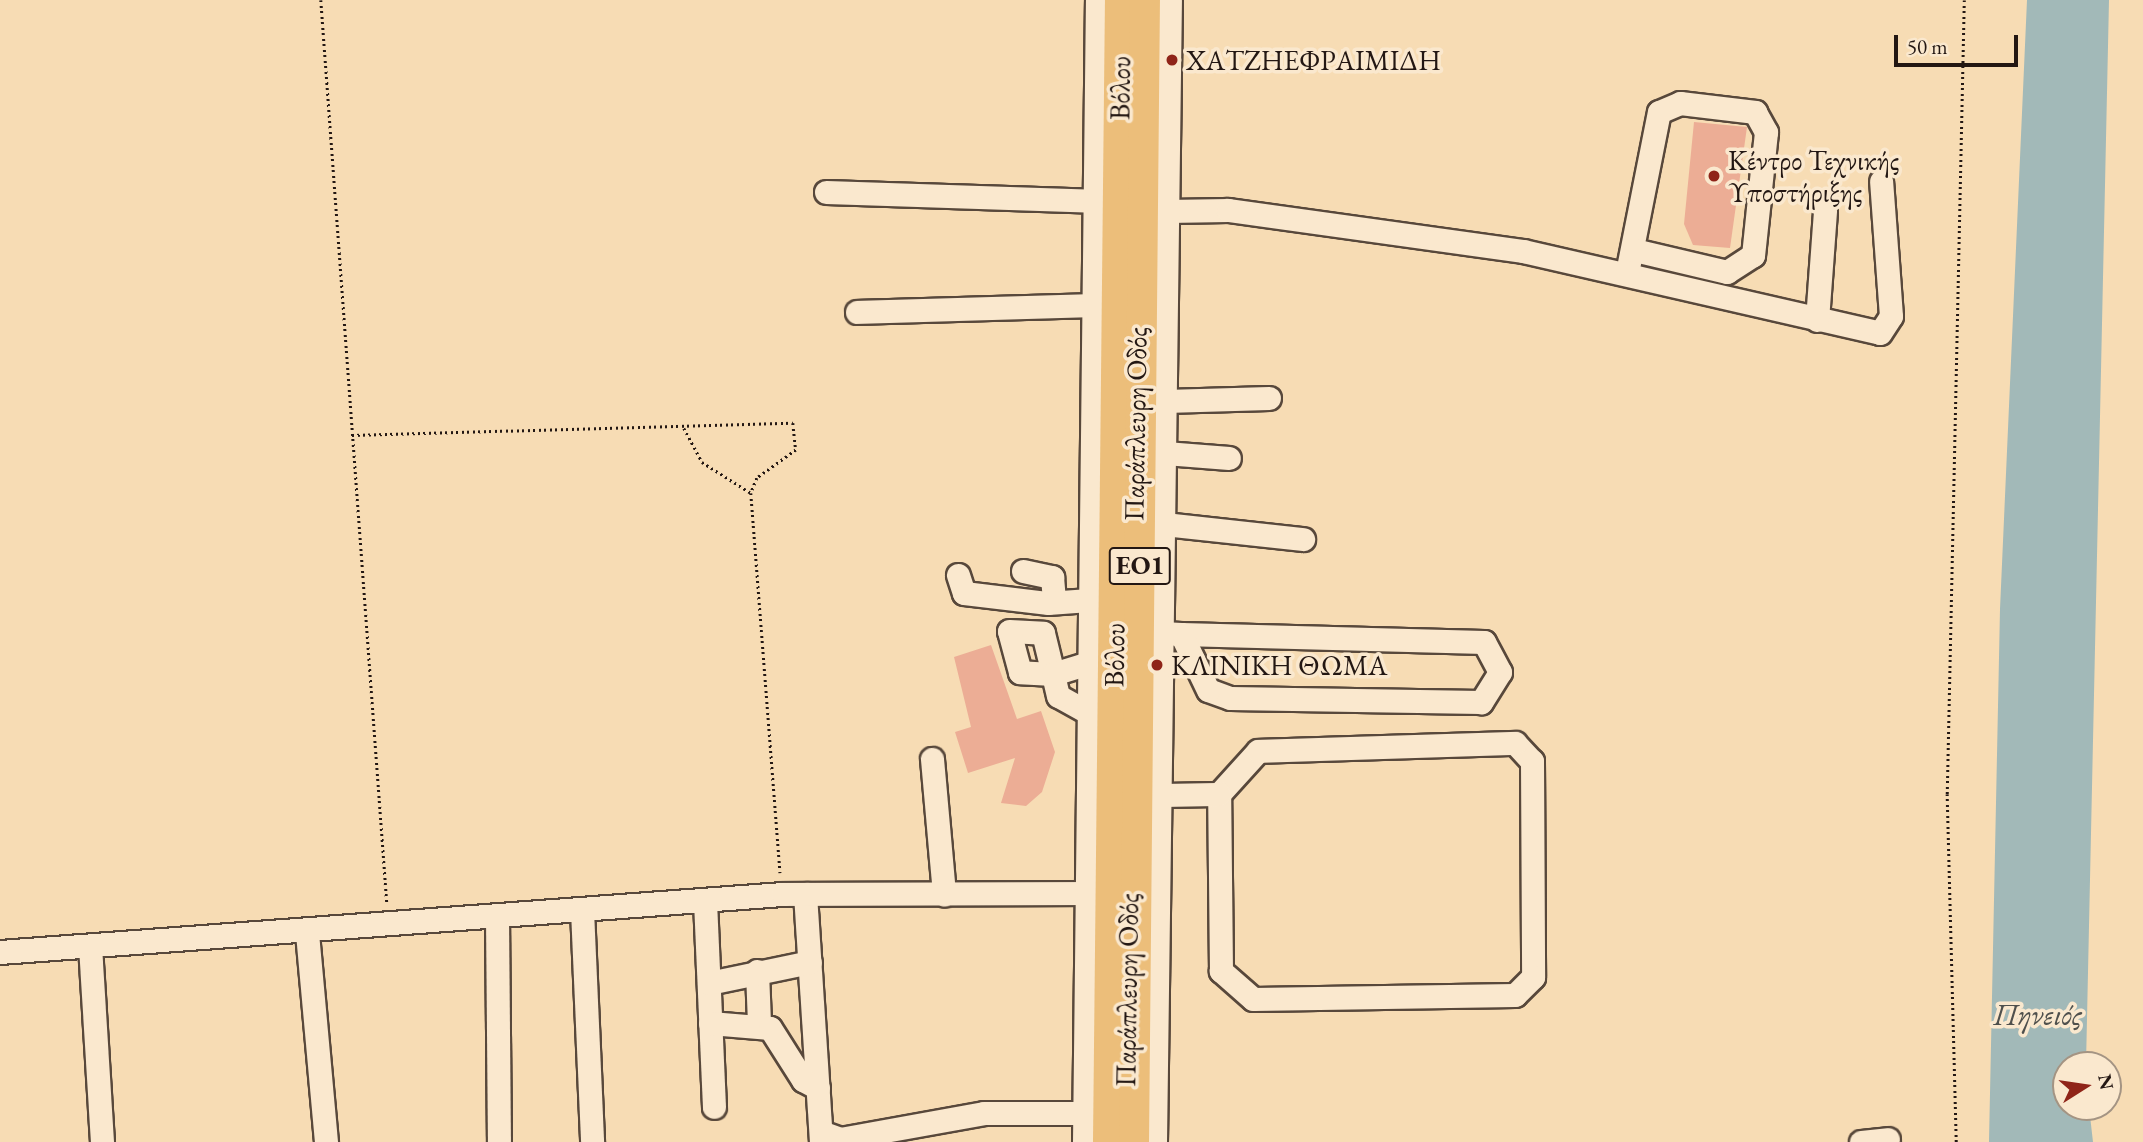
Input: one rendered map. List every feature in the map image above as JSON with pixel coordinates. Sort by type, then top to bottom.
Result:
[{"type":"main road","name":"Βόλου","points":[[1108,1142],[1120,0]]},
{"type":"main road","name":"Βόλου","points":[[1134,1142],[1145,0]]},
{"type":"street","name":"Παράπλευρη Οδός","points":[[1084,1142],[1084,893],[1090,713],[1089,600],[1097,0]]},
{"type":"street","name":"Παράπλευρη Οδός","points":[[1155,1142],[1162,674],[1177,638],[1164,524],[1170,0]]},
{"type":"street","points":[[1627,273],[1634,250],[1659,112],[1680,103],[1755,113],[1766,132],[1753,255],[1727,271],[1634,250]]},
{"type":"street","points":[[1167,211],[1316,220],[1627,273],[1880,333],[1891,316],[1881,181]]},
{"type":"street","points":[[826,191],[1093,201]]},
{"type":"street","points":[[1817,320],[1825,210]]},
{"type":"street","points":[[857,312],[1092,305]]},
{"type":"street","points":[[1165,401],[1269,398]]},
{"type":"street","points":[[1165,453],[1229,458]]},
{"type":"street","points":[[1164,524],[1303,539]]},
{"type":"street","points":[[1023,570],[1052,577],[1054,598]]},
{"type":"street","points":[[958,575],[964,593],[1048,603],[1054,598],[1089,600]]},
{"type":"street","points":[[1177,638],[1484,642],[1500,672],[1481,702],[1230,698],[1211,694],[1177,638]]},
{"type":"street","points":[[1090,663],[1053,674],[1059,696],[1090,713]]},
{"type":"street","points":[[1160,795],[1220,794],[1258,751],[1515,743],[1532,761],[1534,977],[1515,995],[1253,999],[1221,971],[1220,794]]},
{"type":"street","points":[[932,759],[944,894]]},
{"type":"street","points":[[0,952],[307,933],[794,894],[1084,893]]},
{"type":"street","points":[[794,894],[810,962],[821,1137],[840,1139],[984,1113],[1085,1113]]},
{"type":"street","points":[[705,901],[714,1107]]},
{"type":"street","points":[[582,910],[592,1142]]},
{"type":"street","points":[[498,917],[499,1142]]},
{"type":"street","points":[[307,933],[326,1142]]},
{"type":"street","points":[[90,946],[102,1142]]},
{"type":"street","points":[[709,983],[810,962]]},
{"type":"street","points":[[757,971],[759,1024]]},
{"type":"street","points":[[710,1023],[759,1024],[775,1034],[807,1084],[818,1088]]},
{"type":"street","points":[[1861,1142],[1888,1139]]},
{"type":"path","points":[[321,0],[352,435],[379,760],[387,904],[381,927]]},
{"type":"path","points":[[1956,1142],[1947,794],[1964,0]]},
{"type":"path","points":[[352,435],[793,423],[796,450],[757,478],[751,493],[794,894]]},
{"type":"path","points":[[684,428],[702,462],[751,493]]},
{"type":"water","name":"Πηνειός","points":[[2027,0],[2109,0],[2086,1051],[2052,1051],[2052,1121],[2091,1121],[2093,1142],[1989,1142],[2000,609]]},
{"type":"building","name":"Κέντρο Τεχνικής Υποστήριξης","points":[[1694,122],[1747,127],[1730,248],[1693,245],[1684,224]]},
{"type":"building","points":[[991,645],[1017,719],[1041,711],[1055,752],[1042,792],[1026,806],[1001,803],[1015,758],[968,773],[955,732],[971,727],[954,657]]},
{"type":"place","name":"ΧΑΤΖΗΕΦΡΑΙΜΙΔΗ","points":[[1172,60]]},
{"type":"place","name":"Κέντρο Τεχνικής Υποστήριξης","points":[[1714,176]]},
{"type":"place","name":"ΚΛΙΝΙΚΗ ΘΩΜΑ","points":[[1157,665]]}]
